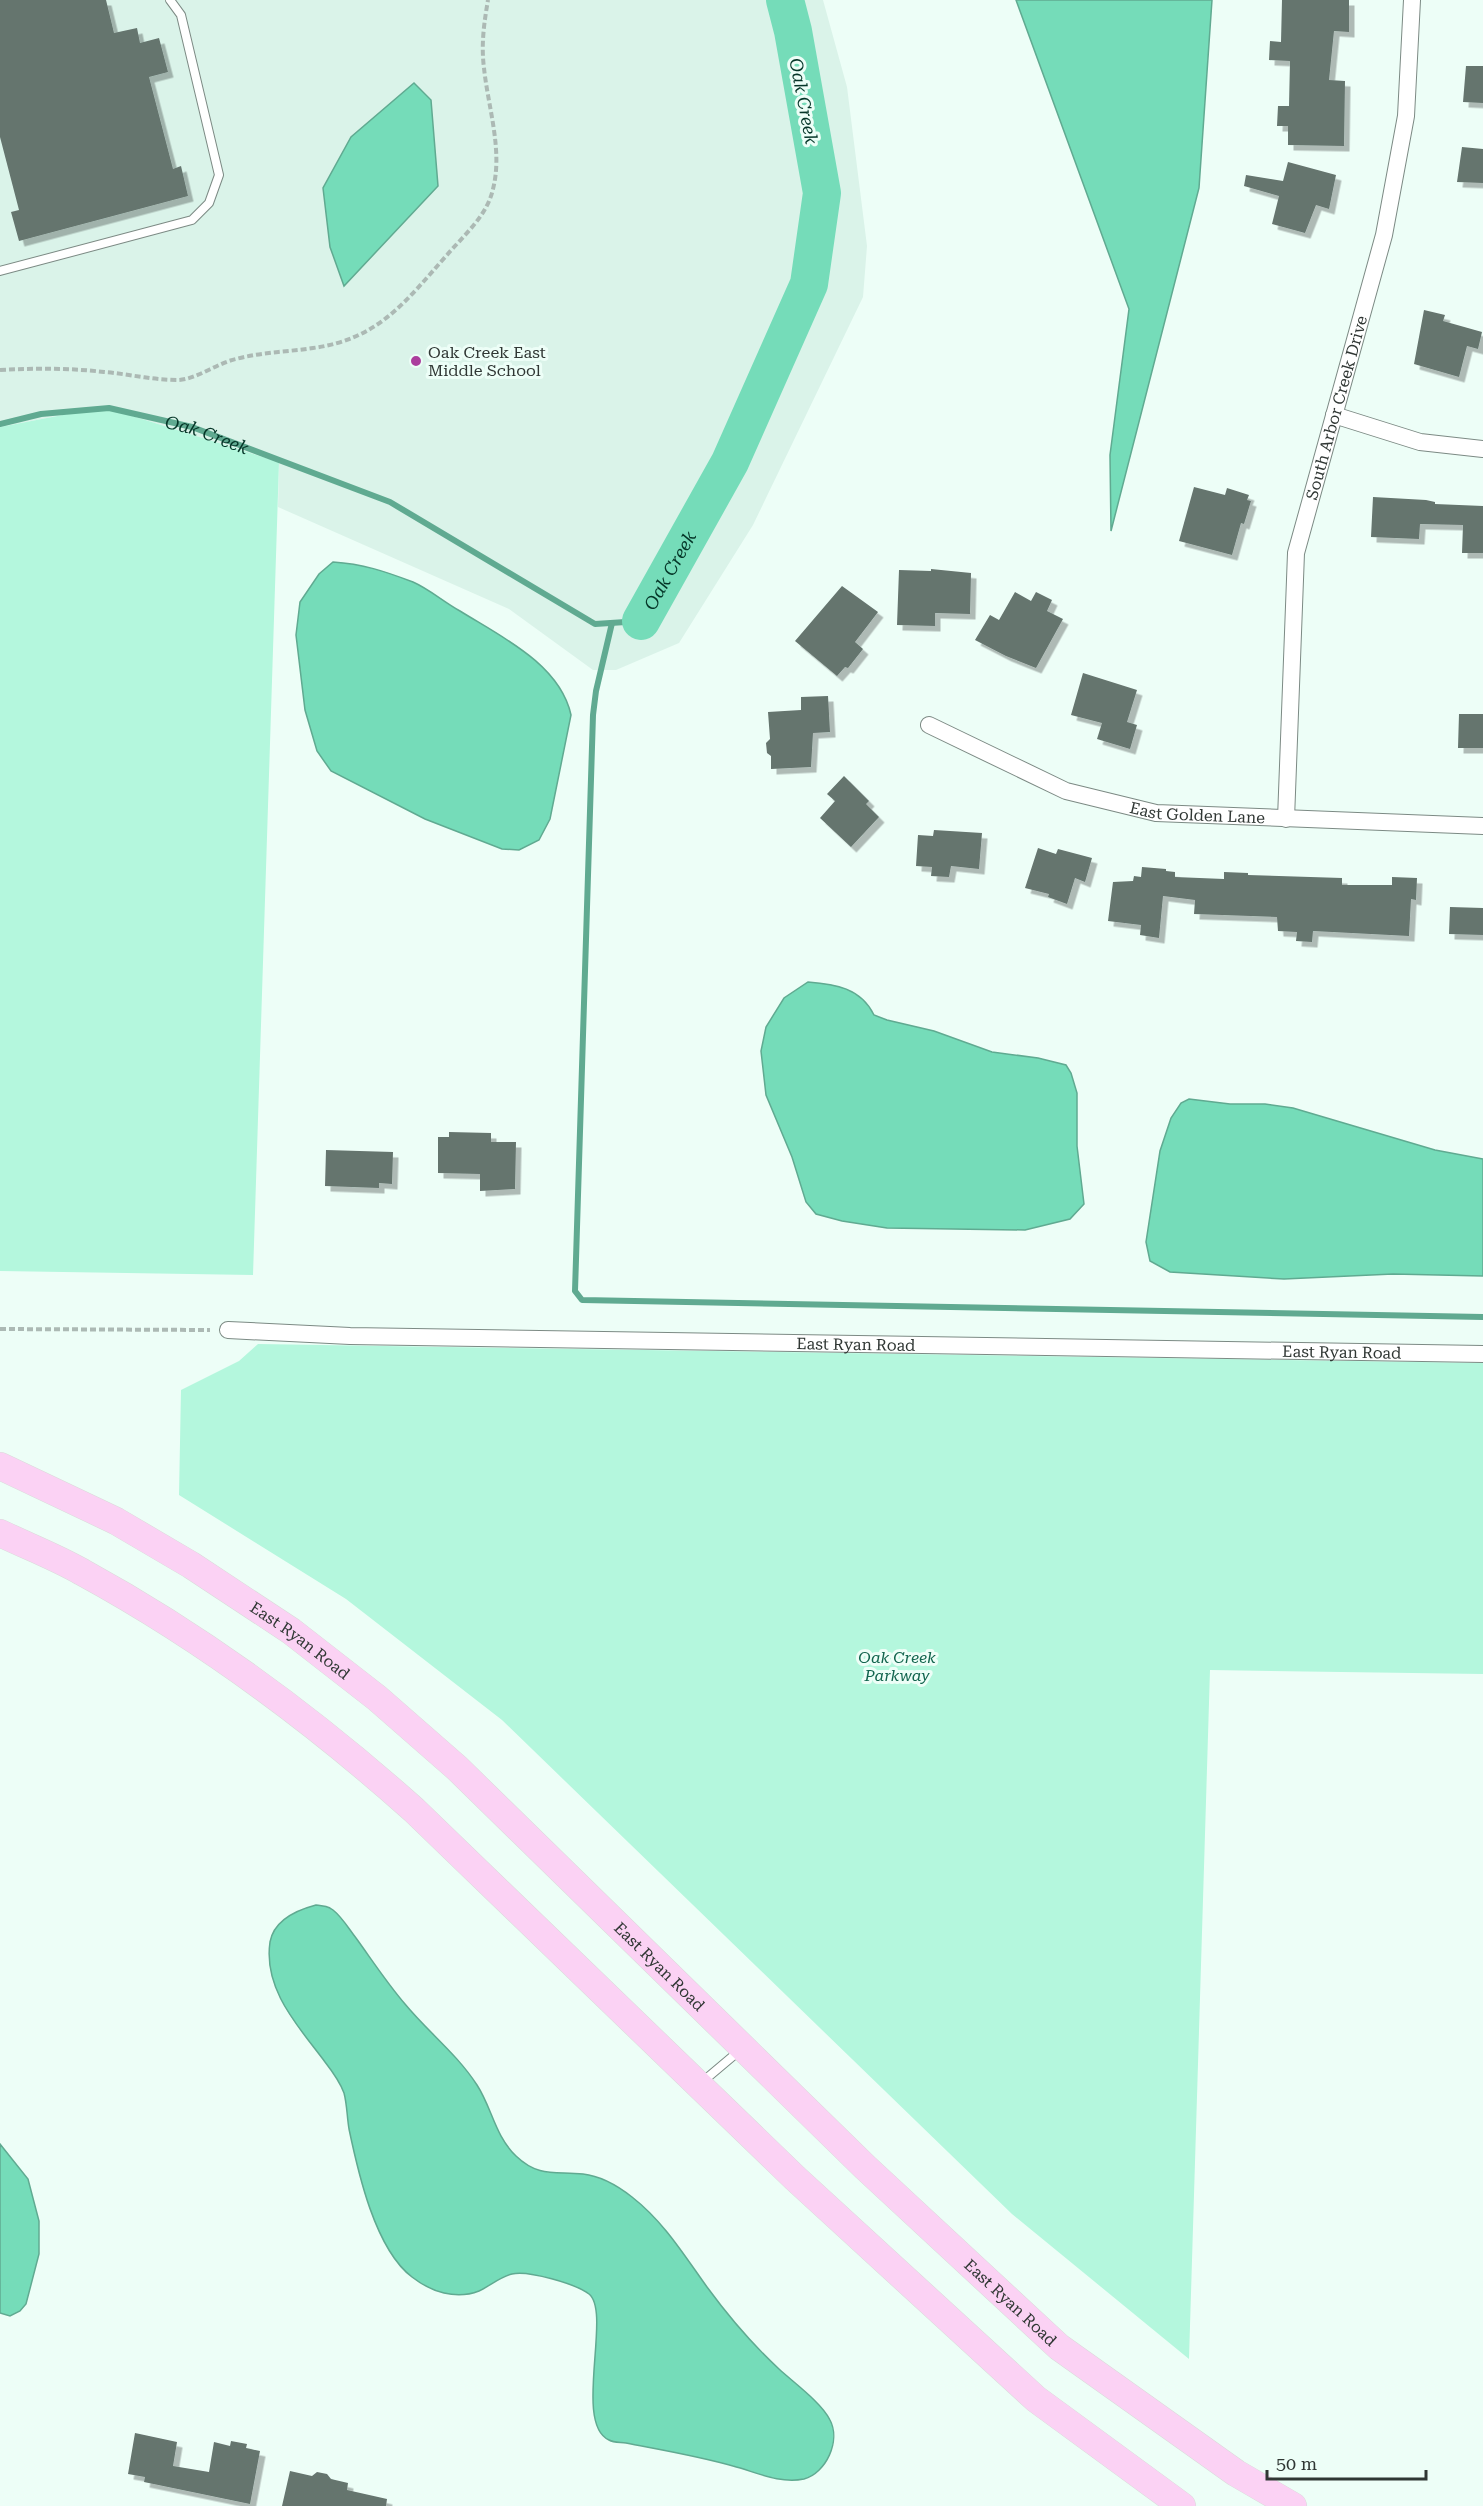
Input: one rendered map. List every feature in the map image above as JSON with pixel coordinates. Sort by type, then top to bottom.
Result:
[{"type":"main road","name":"East Ryan Road","points":[[0,1466],[125,1527],[191,1565],[309,1645],[377,1698],[457,1768],[865,2167],[1059,2347],[1236,2473],[1293,2506]]},
{"type":"main road","points":[[0,1533],[81,1571],[186,1633],[288,1704],[325,1734],[414,1810],[795,2178],[1036,2399],[1182,2506]]},
{"type":"street","name":"South Arbor Creek Drive","points":[[1286,819],[1296,553],[1384,235],[1406,116],[1412,0]]},
{"type":"street","points":[[1334,416],[1420,442],[1483,448]]},
{"type":"street","name":"East Golden Lane","points":[[929,725],[1066,791],[1156,813],[1483,826]]},
{"type":"street","name":"East Ryan Road","points":[[228,1330],[351,1336],[1483,1354]]},
{"type":"lane","points":[[0,271],[192,220],[209,203],[219,175],[181,15],[170,0]]},
{"type":"lane","points":[[699,2086],[742,2048]]},
{"type":"path","points":[[0,370],[35,368],[180,380],[233,359],[262,353],[314,348],[349,338],[379,325],[400,308],[483,214],[493,190],[496,160],[483,66],[483,30],[488,0]]},
{"type":"path","points":[[0,1329],[228,1330]]},
{"type":"shaded area","name":"Oak Creek East Middle School","points":[[0,0],[823,0],[847,87],[867,246],[863,297],[753,525],[679,643],[616,670],[593,670],[509,609],[278,507],[279,462],[104,407],[0,427]]},
{"type":"shaded area","points":[[1016,0],[1212,0],[1199,188],[1111,531],[1110,455],[1129,309]]},
{"type":"shaded area","points":[[414,83],[431,100],[438,186],[344,286],[330,247],[323,188],[351,137]]},
{"type":"shaded area","points":[[333,562],[373,569],[419,585],[510,641],[542,666],[555,681],[565,697],[571,715],[550,819],[539,840],[519,850],[502,849],[425,819],[331,771],[317,751],[305,710],[296,635],[300,602],[319,574]]},
{"type":"shaded area","points":[[808,982],[837,986],[855,993],[869,1006],[874,1015],[887,1020],[934,1031],[992,1052],[1038,1058],[1066,1065],[1077,1093],[1077,1146],[1084,1204],[1070,1219],[1025,1230],[887,1228],[842,1221],[816,1214],[806,1202],[792,1157],[766,1095],[761,1051],[766,1027],[784,998]]},
{"type":"shaded area","points":[[1189,1099],[1293,1108],[1435,1150],[1483,1159],[1483,1276],[1393,1274],[1284,1279],[1170,1272],[1150,1261],[1146,1242],[1160,1151],[1171,1118],[1181,1103]]},
{"type":"shaded area","points":[[316,1905],[329,1908],[339,1916],[398,1996],[469,2074],[482,2094],[503,2140],[516,2156],[540,2171],[590,2175],[609,2182],[632,2197],[664,2228],[741,2330],[769,2360],[826,2413],[833,2428],[834,2437],[829,2455],[819,2470],[804,2479],[777,2479],[707,2459],[613,2442],[599,2430],[594,2413],[597,2322],[595,2305],[589,2294],[552,2279],[519,2273],[503,2277],[470,2294],[444,2293],[419,2282],[399,2264],[388,2248],[370,2209],[353,2147],[342,2089],[285,2007],[272,1976],[269,1960],[272,1934],[287,1917]]},
{"type":"shaded area","points":[[0,2144],[28,2179],[39,2221],[39,2254],[26,2304],[20,2311],[10,2316],[0,2313]]},
{"type":"green space","points":[[104,407],[279,462],[253,1275],[0,1271],[0,427]]},
{"type":"green space","name":"Oak Creek Parkway","points":[[258,1344],[1483,1363],[1483,1674],[1210,1670],[1189,2359],[1012,2214],[502,1720],[346,1599],[179,1495],[181,1390],[239,1361]]},
{"type":"building","points":[[0,0],[106,0],[114,33],[137,28],[140,43],[159,38],[168,72],[149,77],[173,169],[181,166],[188,196],[19,241],[11,212],[19,210],[0,137]]},
{"type":"building","points":[[1282,0],[1349,0],[1349,32],[1334,31],[1329,80],[1345,81],[1344,146],[1288,145],[1288,126],[1277,126],[1278,106],[1289,106],[1290,61],[1269,60],[1270,41],[1281,42]]},
{"type":"building","points":[[1466,66],[1483,66],[1483,103],[1463,102]]},
{"type":"building","points":[[1462,147],[1483,149],[1483,183],[1457,182]]},
{"type":"building","points":[[1288,162],[1336,175],[1329,209],[1316,205],[1305,233],[1272,224],[1279,196],[1244,186],[1246,175],[1283,181]]},
{"type":"building","points":[[1424,310],[1445,315],[1443,321],[1482,332],[1478,349],[1467,346],[1459,377],[1414,364]]},
{"type":"building","points":[[1194,487],[1225,495],[1227,488],[1249,495],[1247,500],[1251,501],[1244,524],[1241,523],[1232,555],[1179,541]]},
{"type":"building","points":[[1373,497],[1426,500],[1435,502],[1435,504],[1483,506],[1483,553],[1462,553],[1463,525],[1420,524],[1419,539],[1371,537]]},
{"type":"building","points":[[931,569],[971,573],[970,614],[935,613],[935,626],[897,625],[899,570],[931,571]]},
{"type":"building","points":[[842,586],[878,612],[855,642],[863,649],[848,668],[845,667],[837,676],[795,641]]},
{"type":"building","points":[[1015,592],[1031,601],[1036,592],[1052,600],[1047,611],[1063,619],[1036,668],[975,640],[990,615],[999,620]]},
{"type":"building","points":[[1083,673],[1137,690],[1127,722],[1137,725],[1130,749],[1097,739],[1102,723],[1071,715]]},
{"type":"building","points":[[828,696],[830,732],[813,733],[811,767],[771,769],[771,756],[767,753],[766,743],[770,739],[768,712],[801,710],[801,697]]},
{"type":"building","points":[[1459,714],[1483,714],[1483,748],[1458,748]]},
{"type":"building","points":[[844,776],[869,801],[866,804],[879,817],[851,847],[820,818],[835,801],[827,794]]},
{"type":"building","points":[[934,830],[982,833],[979,869],[951,866],[949,877],[931,876],[932,867],[916,866],[918,835],[933,836]]},
{"type":"building","points":[[1038,848],[1056,854],[1058,849],[1092,858],[1085,882],[1075,878],[1067,904],[1048,897],[1049,894],[1025,888]]},
{"type":"building","points":[[1142,867],[1166,869],[1166,871],[1175,872],[1175,877],[1224,879],[1224,872],[1248,873],[1248,875],[1342,878],[1342,885],[1392,885],[1392,877],[1417,878],[1416,900],[1411,899],[1409,936],[1313,931],[1312,942],[1296,941],[1297,932],[1278,931],[1277,917],[1194,914],[1195,900],[1163,896],[1159,938],[1140,935],[1141,925],[1108,921],[1113,882],[1133,881],[1134,876],[1141,877]]},
{"type":"building","points":[[1450,907],[1483,908],[1483,935],[1449,934]]},
{"type":"building","points":[[449,1132],[491,1133],[491,1142],[516,1142],[515,1189],[480,1191],[480,1174],[438,1173],[438,1137],[449,1137]]},
{"type":"building","points":[[326,1150],[393,1152],[392,1184],[379,1183],[379,1188],[325,1186]]},
{"type":"building","points":[[135,2433],[177,2442],[173,2466],[209,2472],[214,2442],[230,2446],[231,2441],[247,2444],[246,2448],[260,2451],[250,2504],[144,2482],[145,2477],[128,2474]]},
{"type":"building","points":[[290,2471],[312,2476],[317,2472],[327,2474],[331,2479],[348,2483],[347,2490],[387,2499],[386,2506],[282,2506]]},
{"type":"waterway","name":"Oak Creek","points":[[641,621],[730,462],[809,284],[822,193],[793,31],[785,0]]},
{"type":"waterway","name":"Oak Creek","points":[[0,424],[41,414],[109,408],[192,427],[390,502],[595,624],[641,621]]},
{"type":"waterway","points":[[612,623],[596,691],[593,715],[575,1291],[582,1300],[1483,1317]]},
{"type":"place","name":"Oak Creek East Middle School","points":[[416,361]]}]
